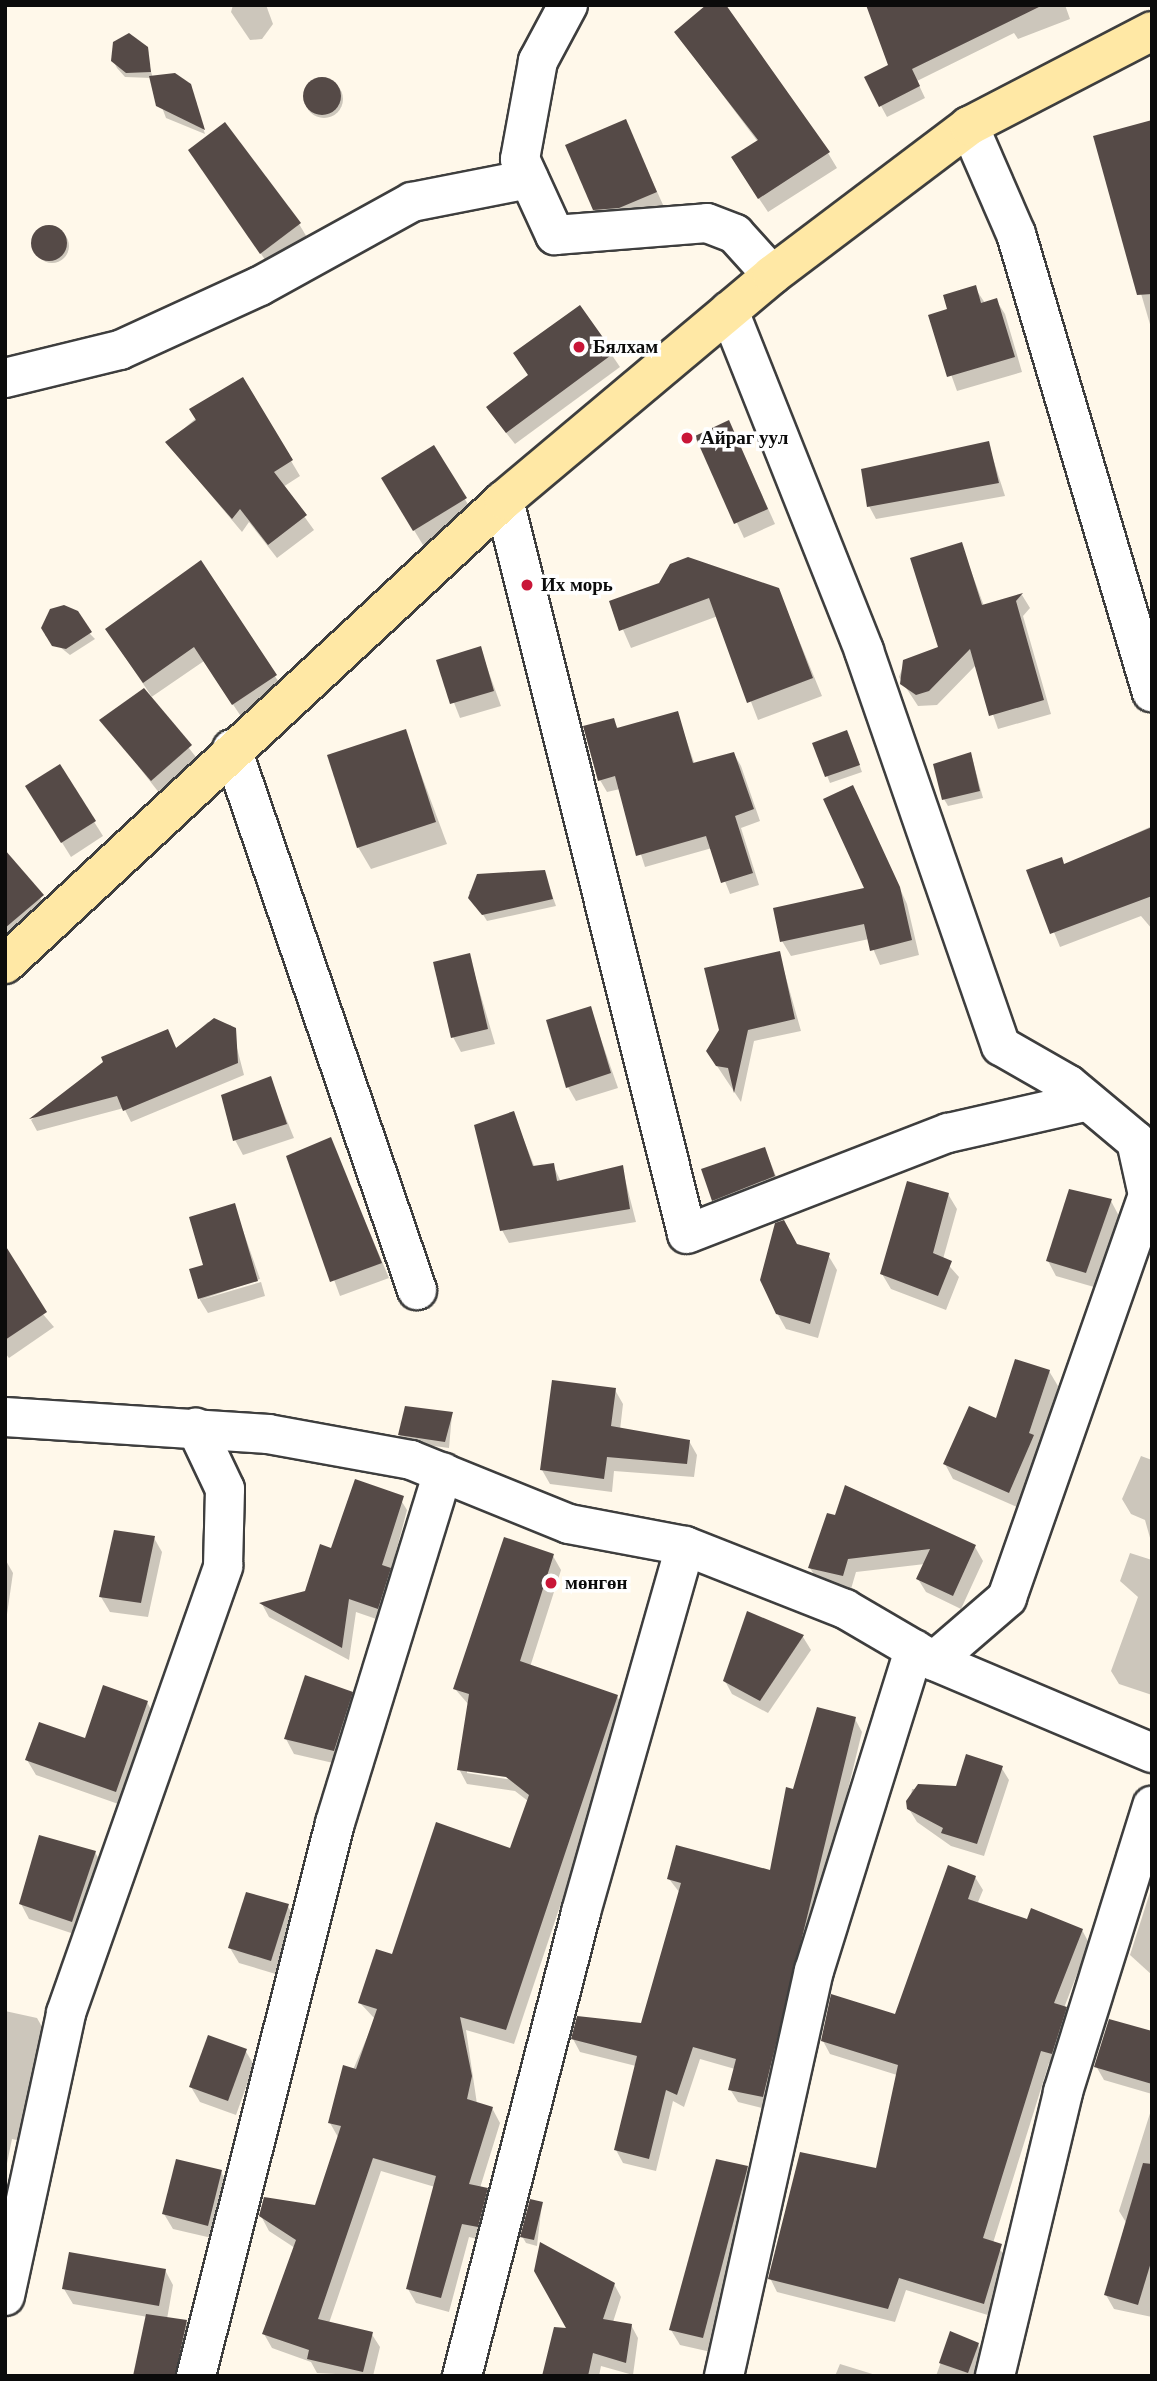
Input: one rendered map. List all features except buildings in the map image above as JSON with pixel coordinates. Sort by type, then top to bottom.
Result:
[{"type":"main road","points":[[5,964],[232,748],[504,500],[772,275],[969,126],[1152,31]]},
{"type":"street","points":[[568,5],[538,61],[520,159],[555,235],[707,223],[735,234],[772,275]]},
{"type":"street","points":[[969,126],[1016,234],[1152,692]]},
{"type":"street","points":[[5,378],[120,350],[260,286],[412,202],[529,179]]},
{"type":"street","points":[[724,2376],[814,1971],[924,1655],[1007,1598],[1148,1195],[1136,1141],[1084,1102],[1069,1086],[1001,1046],[864,650],[729,311]]},
{"type":"street","points":[[504,500],[687,1234],[948,1133],[1084,1102]]},
{"type":"street","points":[[232,748],[417,1290]]},
{"type":"street","points":[[5,1417],[197,1428],[411,1460],[569,1524],[685,1546],[845,1609],[924,1655],[1152,1753]]},
{"type":"street","points":[[5,2296],[66,2013],[223,1566],[225,1489],[197,1428]]},
{"type":"street","points":[[196,2376],[335,1824],[443,1472]]},
{"type":"street","points":[[462,2376],[580,1912],[685,1546]]},
{"type":"street","points":[[995,2376],[1063,2092],[1152,1806]]},
{"type":"place","name":"Бялхам","points":[[579,347]]},
{"type":"place","name":"Айраг уул","points":[[687,438]]},
{"type":"place","name":"Их морь","points":[[527,585]]},
{"type":"place","name":"мөнгөн","points":[[551,1583]]}]
